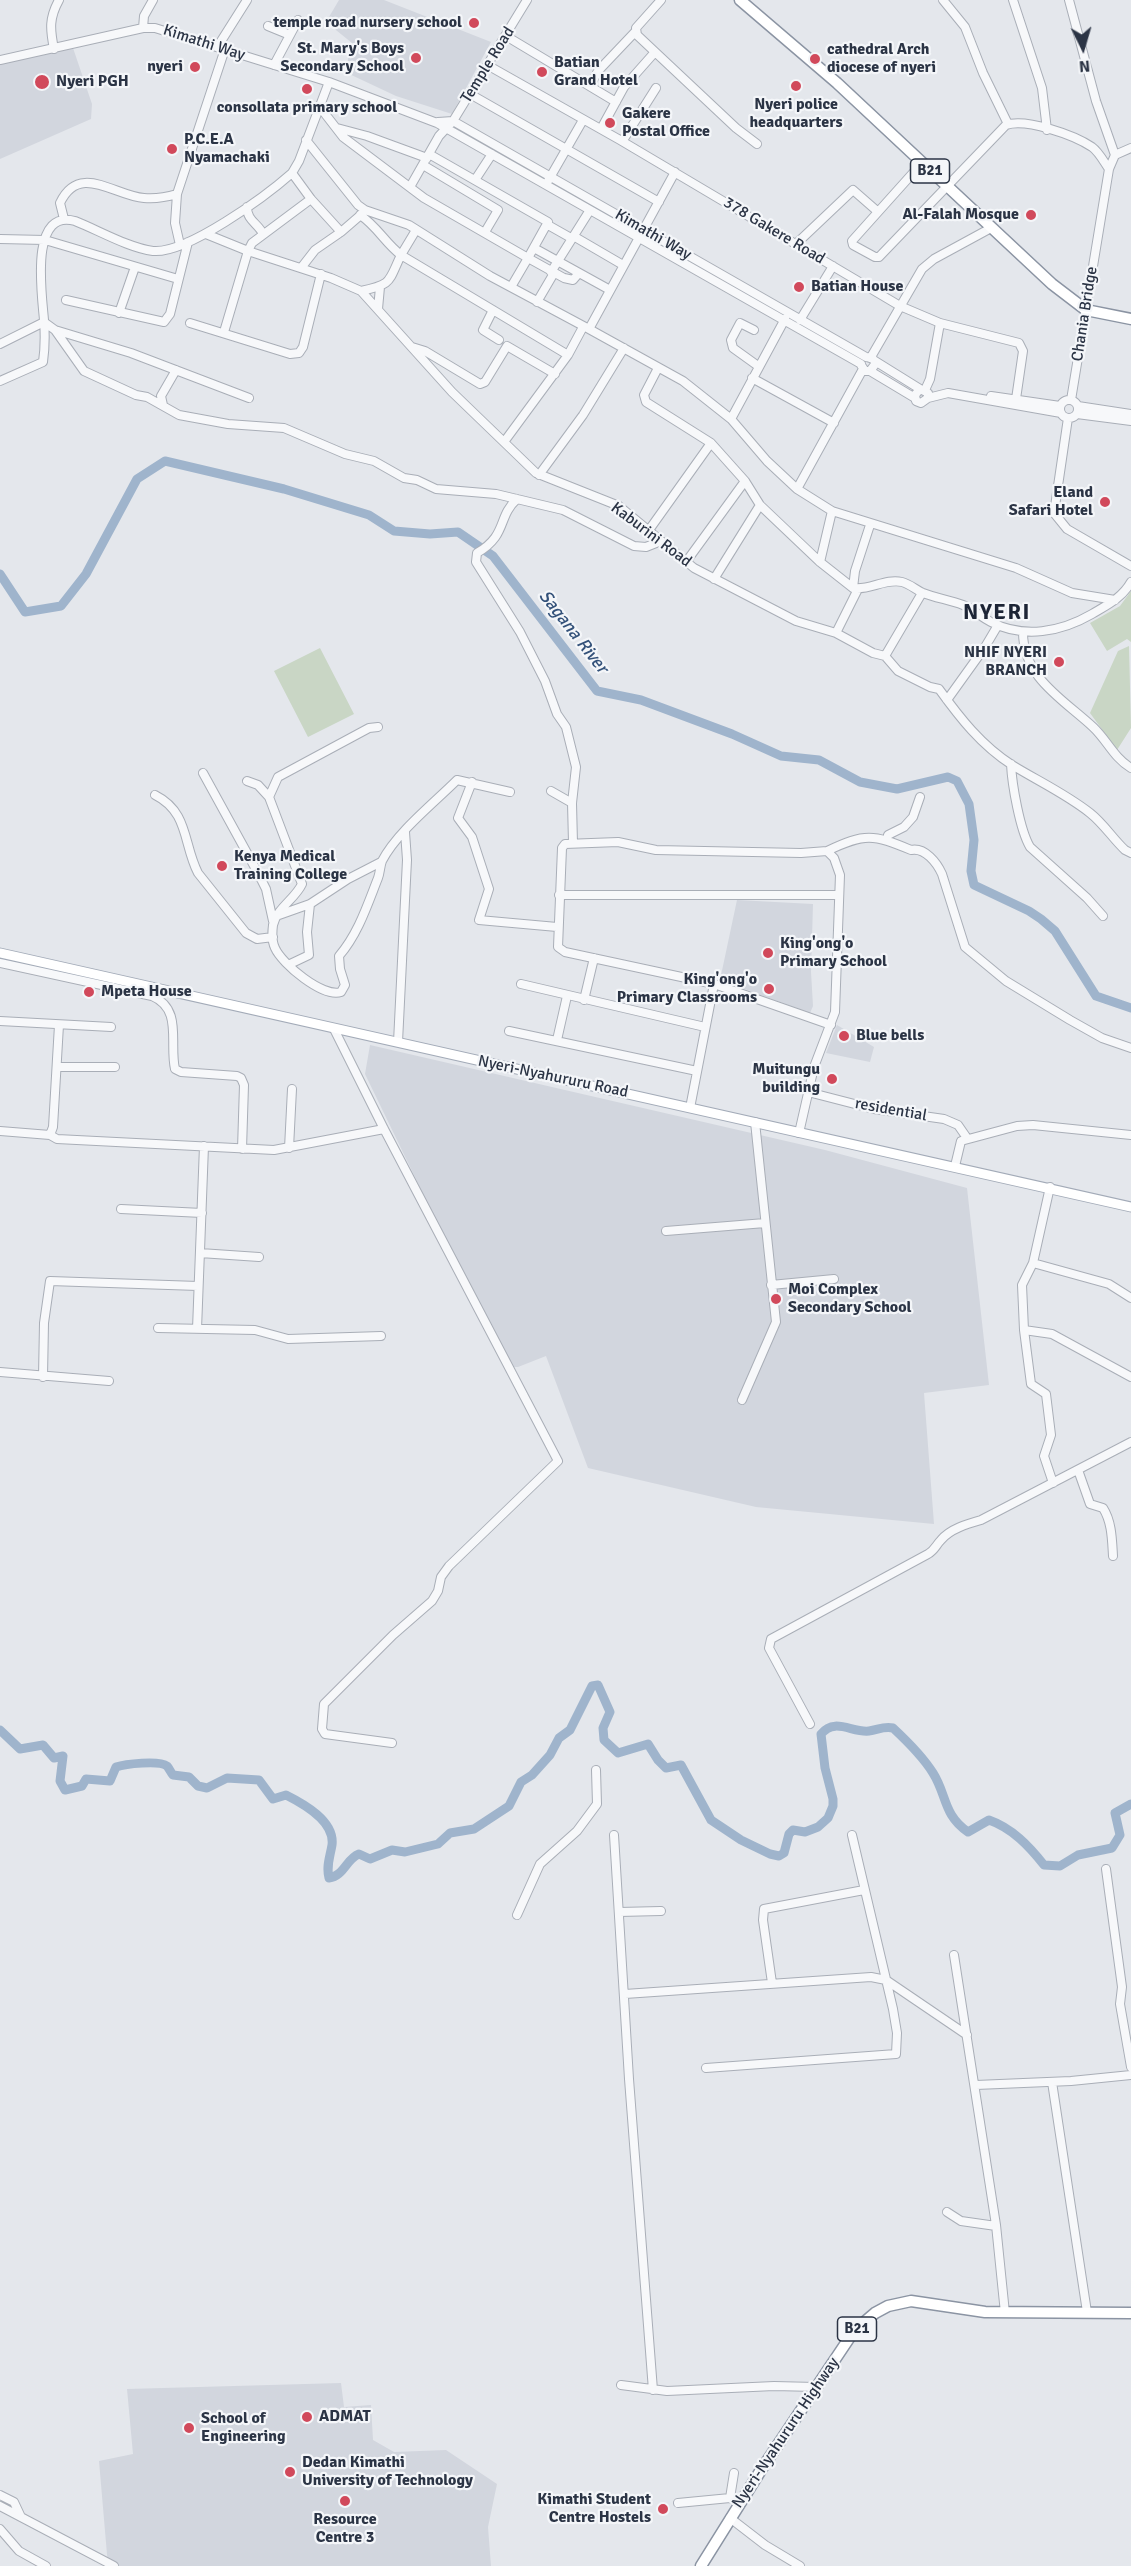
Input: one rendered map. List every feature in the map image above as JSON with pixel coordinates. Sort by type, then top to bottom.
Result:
[{"type":"highway","name":"B21","points":[[740,0],[837,84],[1053,284],[1086,310],[1131,319]]},
{"type":"highway","name":"Nyeri-Nyahururu Highway","points":[[701,2566],[730,2518],[735,2500],[792,2427],[854,2331],[875,2313],[888,2306],[924,2301],[968,2310],[1005,2313],[1131,2313]]},
{"type":"main road","name":"Nyeri-Nyahururu Road","points":[[0,953],[1131,1206]]},
{"type":"street","points":[[54,49],[50,25],[59,0]]},
{"type":"street","points":[[143,28],[144,16],[153,0]]},
{"type":"street","points":[[66,300],[164,322],[170,314],[184,244],[175,224],[177,194],[222,47],[247,0]]},
{"type":"street","name":"Temple Road","points":[[410,187],[446,128],[489,66],[527,0]]},
{"type":"street","points":[[590,86],[598,71],[661,0]]},
{"type":"street","points":[[943,0],[965,27],[983,73],[1008,124]]},
{"type":"street","points":[[1013,0],[1042,88],[1047,130]]},
{"type":"street","points":[[1069,0],[1096,101],[1115,155],[1131,148]]},
{"type":"street","points":[[274,65],[298,20]]},
{"type":"street","points":[[268,26],[290,35]]},
{"type":"street","name":"Kimathi Way","points":[[0,60],[143,28],[155,28],[329,82],[437,123],[590,210],[641,232],[800,320],[868,363],[915,398]]},
{"type":"street","points":[[635,32],[757,144]]},
{"type":"street","points":[[506,36],[616,102]]},
{"type":"street","points":[[601,129],[624,87],[655,52]]},
{"type":"street","name":"378 Gakere Road","points":[[489,66],[675,172],[900,306],[940,323],[1001,337],[1022,346],[1016,399]]},
{"type":"street","points":[[0,381],[43,362],[45,322],[40,286],[45,240],[50,227],[55,222],[64,219],[153,251],[184,244],[206,234],[292,173],[329,82]]},
{"type":"street","points":[[625,136],[656,88]]},
{"type":"street","points":[[470,94],[658,202]]},
{"type":"street","points":[[320,106],[343,137],[424,198],[553,272],[573,280],[579,273]]},
{"type":"street","points":[[546,184],[583,120]]},
{"type":"street","name":"Kimathi Way","points":[[437,123],[453,121],[550,176],[785,319],[925,393]]},
{"type":"street","points":[[921,164],[877,211],[852,243],[877,258],[1008,124],[1029,124],[1078,139],[1094,148],[1109,169]]},
{"type":"street","points":[[337,128],[357,133],[475,180],[544,219],[548,225],[623,265]]},
{"type":"street","points":[[306,140],[382,234],[386,243],[401,255],[568,356]]},
{"type":"street","points":[[475,180],[492,154]]},
{"type":"street","name":"Chania Bridge","points":[[1071,400],[1098,227],[1109,169],[1115,155]]},
{"type":"street","points":[[426,159],[498,210],[485,232]]},
{"type":"street","points":[[504,442],[586,328],[610,290],[675,172]]},
{"type":"street","points":[[292,173],[340,232]]},
{"type":"street","points":[[64,219],[60,203],[69,190],[80,183],[99,184],[145,198],[177,194]]},
{"type":"street","points":[[796,244],[853,190],[877,211]]},
{"type":"street","points":[[224,332],[248,251],[263,234],[311,199]]},
{"type":"street","points":[[247,207],[249,219],[260,227],[263,234]]},
{"type":"street","points":[[537,302],[590,210]]},
{"type":"street","points":[[363,213],[416,230],[537,302],[683,381],[731,419],[767,461],[797,489],[832,511],[870,525],[1016,568],[1072,592],[1115,600]]},
{"type":"street","points":[[302,268],[315,250],[363,213]]},
{"type":"street","points":[[511,287],[548,225]]},
{"type":"street","points":[[797,489],[922,269],[928,263],[991,228]]},
{"type":"street","points":[[361,291],[380,287],[389,280],[416,230]]},
{"type":"street","name":"Kaburini Road","points":[[206,234],[248,251],[321,274],[361,291],[452,392],[525,465],[539,475],[619,506],[686,562],[714,579],[796,621],[836,633],[873,653],[885,656],[898,671],[939,689],[971,731],[1011,764],[1090,813],[1131,854]]},
{"type":"street","points":[[0,239],[45,240],[178,279]]},
{"type":"street","points":[[534,248],[610,290]]},
{"type":"street","points":[[800,320],[833,266]]},
{"type":"street","points":[[119,312],[135,267]]},
{"type":"street","points":[[190,323],[290,354],[299,353],[303,347],[321,274]]},
{"type":"street","points":[[378,309],[380,287]]},
{"type":"street","points":[[494,310],[483,330],[499,340]]},
{"type":"street","points":[[731,419],[785,319]]},
{"type":"street","points":[[45,322],[55,330],[84,371],[163,405],[180,415],[201,420],[284,428],[345,454],[374,461],[404,478],[417,480],[436,489],[478,491],[563,510],[634,546],[646,547],[661,540]]},
{"type":"street","points":[[0,344],[45,322]]},
{"type":"street","points":[[754,330],[740,323],[731,340],[733,348],[758,366]]},
{"type":"street","points":[[940,323],[930,379],[925,393],[921,403],[915,398],[925,393],[939,389],[950,389],[1016,399],[1063,413]]},
{"type":"street","points":[[55,330],[131,353],[249,398]]},
{"type":"street","points":[[411,347],[425,351],[480,384],[485,382],[507,346],[555,374]]},
{"type":"street","points":[[539,475],[583,415],[624,348]]},
{"type":"street","points":[[658,368],[644,395],[646,402],[711,443],[745,481],[760,505],[820,562],[855,588],[889,581],[903,583],[922,593],[964,606],[998,625],[1035,633],[1060,628],[1081,620],[1115,600],[1131,582]]},
{"type":"street","points":[[163,405],[161,396],[176,370]]},
{"type":"street","points":[[752,378],[834,423]]},
{"type":"street","points":[[925,393],[954,393],[1063,413],[1077,410],[1131,414]]},
{"type":"street","points":[[1131,421],[1077,410],[1071,400],[1063,402],[1054,513],[1067,529],[1131,566]]},
{"type":"street","points":[[649,530],[711,443]]},
{"type":"street","points":[[686,562],[745,481]]},
{"type":"street","points":[[517,499],[510,506],[493,542],[477,553],[476,562],[520,632],[545,681],[557,714],[566,727],[576,766],[572,803],[573,843]]},
{"type":"street","points":[[714,579],[760,505]]},
{"type":"street","points":[[820,562],[832,511]]},
{"type":"street","points":[[836,633],[855,588],[855,571],[870,525]]},
{"type":"street","points":[[885,656],[922,593]]},
{"type":"street","points":[[947,700],[998,625]]},
{"type":"street","points":[[1023,632],[1026,653],[1039,680],[1093,727],[1117,757],[1131,768]]},
{"type":"street","points":[[269,796],[278,777],[369,729],[378,727]]},
{"type":"street","points":[[1011,764],[1011,780],[1025,838],[1030,847],[1087,898],[1103,916]]},
{"type":"street","points":[[203,773],[266,889],[275,920],[273,937],[278,954],[301,976],[322,990],[342,992],[345,985],[339,956],[348,946],[361,921],[379,874],[381,862]]},
{"type":"street","points":[[275,920],[287,911],[310,904],[348,879],[381,862],[405,832],[457,780],[510,792]]},
{"type":"street","points":[[247,781],[258,785],[269,796],[302,884],[275,920]]},
{"type":"street","points":[[472,782],[458,818],[472,837],[489,889],[479,920],[557,927]]},
{"type":"street","points":[[551,791],[572,803]]},
{"type":"street","points":[[155,795],[169,802],[184,826],[192,862],[198,873],[246,933],[257,939],[273,937]]},
{"type":"street","points":[[887,840],[888,835],[904,827],[913,817],[920,797]]},
{"type":"street","points":[[398,1042],[407,860],[405,832]]},
{"type":"street","points":[[831,1024],[714,984],[561,950],[556,943],[562,848],[565,844],[573,843],[618,842],[656,850],[801,853],[827,851],[865,837],[887,840],[911,850],[916,849],[938,864],[965,947],[1006,981],[1070,1020],[1102,1038],[1131,1048]]},
{"type":"street","points":[[799,1132],[808,1092],[821,1046],[831,1024],[836,999],[838,867],[827,851]]},
{"type":"street","points":[[560,895],[839,895]]},
{"type":"street","points":[[290,964],[309,955],[307,932],[310,904]]},
{"type":"street","points":[[584,1000],[594,957]]},
{"type":"street","points":[[0,963],[152,996],[160,1000],[171,1013],[175,1069],[181,1072],[241,1078],[244,1085],[242,1149]]},
{"type":"street","points":[[521,984],[705,1027]]},
{"type":"street","points":[[690,1108],[714,984]]},
{"type":"street","points":[[557,1040],[567,996]]},
{"type":"street","points":[[0,1021],[111,1027]]},
{"type":"street","points":[[50,1135],[59,1025]]},
{"type":"street","points":[[334,1029],[558,1461],[449,1566],[441,1577],[438,1591],[432,1601],[393,1635],[324,1704],[322,1729],[325,1734],[392,1743]]},
{"type":"street","points":[[509,1030],[697,1071]]},
{"type":"street","points":[[57,1067],[115,1067]]},
{"type":"street","points":[[289,1148],[292,1089]]},
{"type":"street","name":"residential","points":[[808,1092],[874,1109],[944,1119],[958,1125],[966,1138]]},
{"type":"street","points":[[742,1401],[776,1322],[756,1122]]},
{"type":"street","points":[[955,1166],[958,1145],[966,1138],[1033,1125],[1131,1135]]},
{"type":"street","points":[[0,1131],[50,1135],[57,1139],[242,1149],[289,1148],[384,1129]]},
{"type":"street","points":[[198,1329],[204,1146]]},
{"type":"street","points":[[1050,1187],[1032,1263],[1022,1285],[1024,1330],[1031,1384],[1046,1394],[1051,1435],[1044,1456],[1053,1483]]},
{"type":"street","points":[[121,1209],[202,1213]]},
{"type":"street","points":[[666,1231],[765,1223]]},
{"type":"street","points":[[200,1253],[259,1257]]},
{"type":"street","points":[[1032,1263],[1109,1284],[1131,1298]]},
{"type":"street","points":[[771,1285],[834,1279]]},
{"type":"street","points":[[43,1377],[44,1323],[50,1281],[198,1286]]},
{"type":"street","points":[[158,1328],[255,1330],[288,1339],[381,1336]]},
{"type":"street","points":[[1024,1330],[1052,1334],[1131,1377]]},
{"type":"street","points":[[0,1372],[109,1381]]},
{"type":"street","points":[[810,1724],[769,1648],[771,1639],[934,1551],[942,1539],[960,1527],[981,1520],[1131,1442]]},
{"type":"street","points":[[1078,1470],[1090,1504],[1102,1508],[1105,1512],[1112,1539],[1113,1556]]},
{"type":"street","points":[[517,1916],[540,1864],[577,1831],[597,1804],[596,1770]]},
{"type":"street","points":[[614,1835],[629,2079],[653,2390]]},
{"type":"street","points":[[706,2068],[893,2055],[897,2051],[897,2033],[886,1980],[852,1836]]},
{"type":"street","points":[[1106,1869],[1122,1987],[1120,2004],[1131,2067]]},
{"type":"street","points":[[772,1983],[763,1920],[764,1909],[864,1890]]},
{"type":"street","points":[[619,1912],[661,1911]]},
{"type":"street","points":[[954,1955],[976,2085],[996,2226],[1005,2313]]},
{"type":"street","points":[[625,1994],[854,1977],[886,1980],[967,2035]]},
{"type":"street","points":[[976,2085],[1052,2082],[1131,2075]]},
{"type":"street","points":[[1052,2082],[1087,2312]]},
{"type":"street","points":[[947,2212],[961,2221],[996,2226]]},
{"type":"street","points":[[621,2385],[667,2391],[774,2386],[816,2388]]},
{"type":"street","points":[[678,2502],[735,2500],[734,2474]]},
{"type":"street","points":[[0,2495],[14,2502],[21,2517]]},
{"type":"street","points":[[0,2506],[114,2566]]},
{"type":"street","points":[[730,2518],[765,2546],[800,2566]]},
{"type":"street","points":[[0,2529],[19,2551],[46,2566]]},
{"type":"shaded area","name":"St. Mary's Boys Secondary School","points":[[339,0],[384,0],[491,42],[452,114],[396,96],[345,72],[352,43],[326,22]]},
{"type":"shaded area","name":"Nyeri PGH","points":[[72,45],[92,104],[91,119],[0,159],[0,61]]},
{"type":"shaded area","name":"King'ong'o Primary School","points":[[737,900],[813,904],[811,972],[813,1006],[810,1013],[720,980]]},
{"type":"shaded area","name":"Blue bells","points":[[837,1025],[874,1047],[870,1062],[826,1053]]},
{"type":"shaded area","name":"Moi Complex Secondary School","points":[[370,1045],[825,1150],[967,1188],[989,1385],[924,1393],[934,1524],[756,1507],[588,1468],[546,1356],[518,1367],[507,1367],[365,1074]]},
{"type":"shaded area","name":"Dedan Kimathi University of Technology","points":[[341,2383],[344,2407],[371,2405],[373,2440],[394,2452],[446,2450],[497,2484],[488,2527],[491,2566],[108,2566],[99,2461],[133,2454],[127,2389]]},
{"type":"green space","points":[[1131,591],[1131,642],[1127,639],[1107,651],[1090,623],[1120,606]]},
{"type":"green space","points":[[1129,646],[1131,728],[1117,750],[1090,713],[1118,651]]},
{"type":"green space","points":[[320,648],[354,714],[308,737],[274,671]]},
{"type":"waterway","name":"Sagana River","points":[[0,574],[25,612],[61,606],[86,574],[137,479],[165,461],[284,489],[369,515],[394,531],[430,534],[458,532],[493,556],[597,691],[641,700],[732,734],[781,756],[819,760],[860,782],[897,789],[948,777],[957,781],[969,804],[974,840],[971,871],[974,885],[1041,919],[1055,931],[1096,996],[1131,1008]]},
{"type":"waterway","points":[[0,1730],[20,1749],[43,1745],[54,1758],[63,1756],[60,1781],[65,1790],[82,1786],[86,1779],[110,1781],[116,1767],[142,1763],[163,1764],[173,1775],[189,1777],[198,1786],[207,1788],[227,1778],[259,1780],[273,1799],[286,1795],[309,1808],[324,1821],[332,1836],[328,1865],[329,1878],[342,1871],[359,1854],[370,1859],[392,1850],[405,1852],[438,1844],[450,1833],[474,1829],[509,1806],[521,1782],[532,1775],[550,1755],[559,1738],[570,1730],[592,1686],[598,1685],[610,1712],[603,1728],[604,1740],[618,1753],[648,1744],[666,1768],[681,1765],[711,1820],[741,1840],[770,1854],[779,1856],[784,1853],[789,1834],[793,1830],[805,1832],[818,1827],[828,1818],[833,1799],[825,1768],[821,1734],[826,1729],[838,1726],[863,1731],[893,1728],[915,1749],[929,1767],[950,1812],[960,1825],[968,1832],[989,1820],[997,1823],[1020,1838],[1044,1865],[1060,1866],[1078,1855],[1112,1848],[1120,1835],[1115,1813],[1131,1804]]},
{"type":"place","name":"temple road nursery school","points":[[474,23]]},
{"type":"place","name":"St. Mary's Boys Secondary School","points":[[416,58]]},
{"type":"place","name":"cathedral Arch diocese of nyeri","points":[[815,59]]},
{"type":"place","name":"nyeri","points":[[195,67]]},
{"type":"place","name":"Batian Grand Hotel","points":[[542,72]]},
{"type":"place","name":"Nyeri PGH","points":[[42,82]]},
{"type":"place","name":"Nyeri police headquarters","points":[[796,86]]},
{"type":"place","name":"consollata primary school","points":[[307,89]]},
{"type":"place","name":"Gakere Postal Office","points":[[610,123]]},
{"type":"place","name":"P.C.E.A Nyamachaki","points":[[172,149]]},
{"type":"place","name":"Al-Falah Mosque","points":[[1031,215]]},
{"type":"place","name":"Batian House","points":[[799,287]]},
{"type":"place","name":"Eland Safari Hotel","points":[[1105,502]]},
{"type":"place","name":"NHIF NYERI BRANCH","points":[[1059,662]]},
{"type":"place","name":"Kenya Medical Training College","points":[[222,866]]},
{"type":"place","name":"King'ong'o Primary School","points":[[768,953]]},
{"type":"place","name":"King'ong'o Primary Classrooms","points":[[769,989]]},
{"type":"place","name":"Mpeta House","points":[[89,992]]},
{"type":"place","name":"Blue bells","points":[[844,1036]]},
{"type":"place","name":"Muitungu building","points":[[832,1079]]},
{"type":"place","name":"Moi Complex Secondary School","points":[[776,1299]]},
{"type":"place","name":"ADMAT","points":[[307,2417]]},
{"type":"place","name":"School of Engineering","points":[[189,2428]]},
{"type":"place","name":"Dedan Kimathi University of Technology","points":[[290,2472]]},
{"type":"place","name":"Resource Centre 3","points":[[345,2501]]},
{"type":"place","name":"Kimathi Student Centre Hostels","points":[[663,2509]]},
{"type":"district","name":"NYERI","points":[[997,613]]}]
